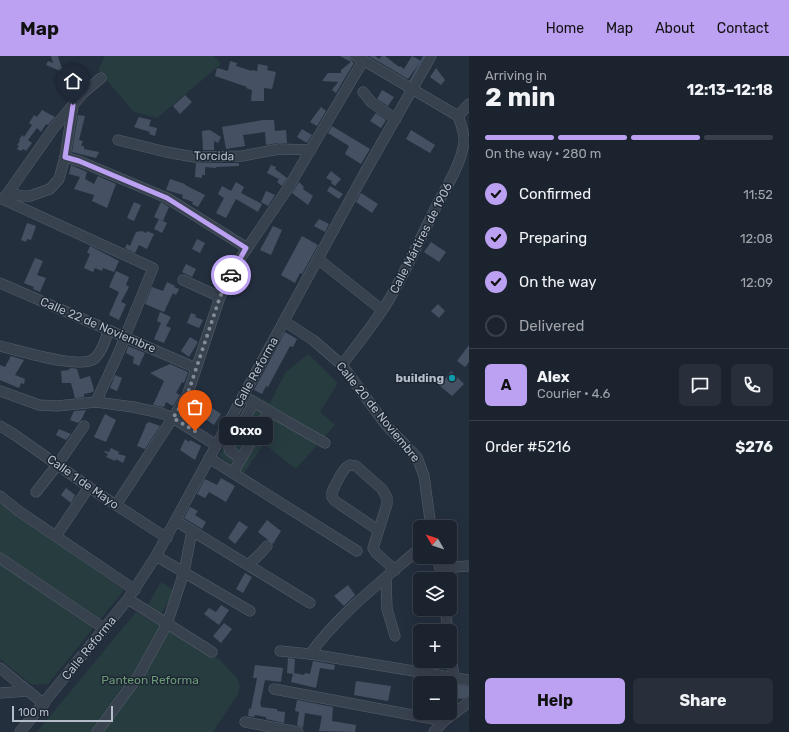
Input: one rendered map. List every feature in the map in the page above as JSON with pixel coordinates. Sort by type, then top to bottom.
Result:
[{"type":"street","name":"Calle Reforma","points":[[20,732],[128,599],[167,538],[216,445],[431,56]]},
{"type":"street","points":[[116,505],[187,396],[220,297],[246,248],[274,210],[311,150],[359,58],[458,116],[469,104]]},
{"type":"street","points":[[3,198],[53,129],[73,105],[101,78]]},
{"type":"street","points":[[364,92],[372,103],[396,119]]},
{"type":"street","points":[[3,198],[30,196],[50,189],[60,179],[73,105]]},
{"type":"street","name":"Calle Mártires de 1906","points":[[342,365],[382,310],[409,263],[456,168],[461,157],[464,141],[463,130],[458,116]]},
{"type":"street","name":"Torcida","points":[[118,140],[166,152],[194,157],[242,156],[280,149],[311,150]]},
{"type":"street","points":[[65,157],[79,161],[167,198],[246,248]]},
{"type":"street","points":[[3,198],[153,268],[125,337],[96,402]]},
{"type":"street","points":[[318,259],[382,310]]},
{"type":"street","points":[[183,280],[220,297]]},
{"type":"street","name":"Calle 22 de Noviembre","points":[[0,283],[196,368]]},
{"type":"street","name":"Calle 20 de Noviembre","points":[[284,321],[314,340],[342,365],[386,425],[417,457],[424,476],[430,520]]},
{"type":"street","points":[[0,346],[68,362],[86,362],[91,361],[98,354],[109,330]]},
{"type":"street","points":[[0,391],[29,402],[47,406],[96,402],[133,407],[161,413],[173,418],[216,445]]},
{"type":"street","points":[[243,396],[325,443]]},
{"type":"street","points":[[241,459],[230,451],[229,448],[254,402]]},
{"type":"street","points":[[233,473],[269,411]]},
{"type":"street","name":"Calle 1 de Mayo","points":[[0,426],[167,538]]},
{"type":"street","points":[[36,492],[58,464],[84,426]]},
{"type":"street","points":[[209,458],[357,551]]},
{"type":"street","points":[[378,530],[335,501],[332,497],[332,492],[344,470],[348,466],[356,466],[386,494],[387,504],[373,545],[374,550],[395,570]]},
{"type":"street","points":[[56,536],[89,487]]},
{"type":"street","points":[[0,496],[134,590]]},
{"type":"street","points":[[176,521],[310,603]]},
{"type":"street","points":[[97,732],[139,675],[168,624],[184,572],[192,531]]},
{"type":"street","points":[[248,565],[267,546]]},
{"type":"street","points":[[310,654],[332,626],[413,554]]},
{"type":"street","points":[[156,556],[250,611]]},
{"type":"street","points":[[0,558],[105,629]]},
{"type":"street","points":[[439,564],[440,572]]},
{"type":"street","points":[[440,568],[469,566]]},
{"type":"street","points":[[386,578],[387,609],[395,636]]},
{"type":"street","points":[[128,599],[212,652]]},
{"type":"street","points":[[280,651],[310,654],[448,676]]},
{"type":"street","points":[[0,668],[44,704]]},
{"type":"street","points":[[457,678],[469,680]]},
{"type":"street","points":[[274,689],[444,721]]},
{"type":"street","points":[[0,693],[28,691]]},
{"type":"street","points":[[434,732],[444,721],[469,702]]},
{"type":"street","points":[[245,722],[298,732]]},
{"type":"green space","points":[[105,56],[214,56],[221,64],[157,118],[134,112],[98,70]]},
{"type":"green space","points":[[308,354],[338,383],[320,412],[335,425],[296,469],[264,444],[244,473],[219,456],[252,394],[270,403],[285,373]]},
{"type":"green space","name":"Panteon Reforma","points":[[0,502],[124,590],[48,684],[32,685],[0,659]]},
{"type":"green space","points":[[161,582],[175,591],[161,614],[147,606]]},
{"type":"green space","name":"Panteon Reforma","points":[[136,612],[220,660],[237,678],[240,686],[238,694],[213,732],[37,732]]},
{"type":"building","points":[[51,56],[58,56],[61,66],[71,75],[66,74],[64,77],[58,72],[60,71],[46,65],[48,61],[53,63]]},
{"type":"building","points":[[340,56],[350,56],[354,63],[336,93],[332,90],[338,82],[322,81],[328,73],[341,73],[341,70],[351,62]]},
{"type":"building","points":[[369,56],[375,56],[379,59],[382,56],[385,56],[404,69],[412,56],[421,61],[408,79]]},
{"type":"building","points":[[230,61],[237,63],[236,66],[252,71],[257,71],[258,64],[268,66],[267,70],[276,72],[272,89],[264,88],[264,101],[251,101],[252,90],[215,76],[217,68],[228,71]]},
{"type":"building","points":[[436,68],[445,80],[441,85],[430,77]]},
{"type":"building","points":[[382,90],[394,97],[388,106],[377,99]]},
{"type":"building","points":[[185,95],[192,102],[180,114],[173,106]]},
{"type":"building","points":[[321,107],[326,111],[317,126],[310,122]]},
{"type":"building","points":[[42,110],[55,117],[48,125],[46,124],[41,132],[37,128],[28,140],[32,143],[26,151],[23,149],[21,151],[17,149],[19,146],[17,145],[22,135],[24,137],[32,125],[29,123],[34,115],[37,117]]},
{"type":"building","points":[[376,113],[386,120],[381,128],[370,121]]},
{"type":"building","points":[[78,115],[85,116],[79,140],[83,141],[81,146],[84,146],[84,149],[99,152],[96,158],[72,152]]},
{"type":"building","points":[[139,117],[151,120],[149,126],[157,128],[155,136],[149,134],[150,132],[134,127]]},
{"type":"building","points":[[263,120],[274,120],[275,131],[286,130],[287,143],[266,145],[265,132],[243,135],[245,146],[226,149],[222,127]]},
{"type":"building","points":[[332,126],[370,149],[361,164],[345,154],[349,146],[328,133]]},
{"type":"building","points":[[302,129],[312,135],[307,143],[297,137]]},
{"type":"building","points":[[210,130],[221,137],[218,143],[214,141],[214,150],[203,150],[202,131]]},
{"type":"building","points":[[411,130],[435,145],[430,153],[406,139]]},
{"type":"building","points":[[196,163],[239,163],[239,166],[216,168],[205,167],[205,175],[202,175],[202,178],[195,177]]},
{"type":"building","points":[[71,165],[87,172],[85,179],[94,184],[98,176],[116,184],[107,208],[92,201],[94,195],[74,189],[80,177],[69,174]]},
{"type":"building","points":[[271,165],[276,167],[275,169],[287,178],[282,186],[277,182],[279,179],[267,173]]},
{"type":"building","points":[[331,171],[341,179],[335,186],[331,183],[332,181],[326,178]]},
{"type":"building","points":[[170,179],[185,184],[205,195],[198,207],[192,204],[193,202],[182,198],[183,195],[166,190]]},
{"type":"building","points":[[236,182],[244,187],[241,193],[262,204],[258,212],[236,199],[226,218],[216,213],[224,198],[218,194],[222,186],[231,191]]},
{"type":"building","points":[[299,182],[304,187],[303,189],[313,196],[308,205],[292,193]]},
{"type":"building","points":[[330,186],[343,194],[339,199],[327,191]]},
{"type":"building","points":[[266,191],[275,195],[268,206],[261,202]]},
{"type":"building","points":[[361,193],[378,204],[372,213],[356,202]]},
{"type":"building","points":[[134,202],[141,205],[134,221],[127,218]]},
{"type":"building","points":[[161,202],[169,207],[163,221],[154,217]]},
{"type":"building","points":[[159,219],[167,223],[162,233],[154,229]]},
{"type":"building","points":[[319,219],[329,224],[325,232],[314,226]]},
{"type":"building","points":[[27,223],[36,226],[31,240],[27,239],[26,242],[21,240]]},
{"type":"building","points":[[273,226],[282,230],[271,255],[260,250]]},
{"type":"building","points":[[142,231],[146,233],[147,231],[154,234],[147,249],[139,245],[135,253],[125,248],[127,244],[130,246],[136,232]]},
{"type":"building","points":[[302,236],[318,245],[302,274],[300,273],[295,283],[281,275]]},
{"type":"building","points":[[197,239],[205,243],[200,253],[192,249]]},
{"type":"building","points":[[431,242],[446,252],[439,262],[424,252]]},
{"type":"building","points":[[90,246],[119,261],[114,272],[103,268],[102,271],[95,268],[93,272],[84,268],[90,254],[87,253]]},
{"type":"building","points":[[35,258],[43,261],[37,275],[46,278],[40,292],[33,289],[34,287],[24,283]]},
{"type":"building","points":[[186,264],[196,269],[192,277],[182,272]]},
{"type":"building","points":[[116,271],[129,277],[126,285],[129,287],[121,302],[126,304],[119,320],[109,315],[119,292],[109,287]]},
{"type":"building","points":[[167,282],[179,289],[176,295],[173,293],[164,312],[145,304],[152,287],[163,291]]},
{"type":"building","points":[[438,304],[445,311],[439,318],[431,311]]},
{"type":"building","points":[[160,312],[171,317],[166,326],[171,328],[164,343],[154,339],[161,323],[157,321]]},
{"type":"building","points":[[191,313],[196,315],[195,317],[203,320],[199,328],[187,323]]},
{"type":"building","points":[[285,332],[297,339],[293,347],[290,346],[268,387],[266,386],[262,394],[254,390]]},
{"type":"building","points":[[190,337],[198,342],[189,357],[181,351]]},
{"type":"building","points":[[469,345],[469,362],[465,367],[457,361]]},
{"type":"building","points":[[128,346],[145,353],[139,366],[133,363],[134,357],[126,353]]},
{"type":"building","points":[[11,356],[24,360],[15,375],[25,379],[24,384],[21,383],[19,388],[0,380],[0,365],[5,367]]},
{"type":"building","points":[[170,364],[188,372],[184,383],[182,382],[176,393],[180,395],[173,406],[166,402],[164,407],[153,405],[164,381],[150,373]]},
{"type":"building","points":[[72,368],[77,369],[80,379],[90,376],[94,390],[93,392],[84,394],[84,397],[75,398],[71,383],[62,383],[61,371]]},
{"type":"building","name":"building","points":[[451,371],[464,384],[452,396],[440,386]]},
{"type":"building","points":[[115,375],[122,378],[117,391],[110,388]]},
{"type":"building","points":[[194,396],[221,414],[214,425],[188,407]]},
{"type":"building","points":[[86,410],[78,423],[70,420],[74,411]]},
{"type":"building","points":[[105,414],[116,420],[106,442],[94,437]]},
{"type":"building","points":[[149,422],[160,426],[145,449],[137,446],[146,424]]},
{"type":"building","points":[[59,429],[71,434],[66,440],[56,435]]},
{"type":"building","points":[[185,439],[201,446],[195,460],[180,450]]},
{"type":"building","points":[[111,448],[119,452],[118,454],[126,456],[123,463],[116,459],[115,461],[106,457],[108,454],[104,452],[109,452]]},
{"type":"building","points":[[221,478],[235,486],[226,502],[209,492],[205,498],[197,494],[205,479],[217,485]]},
{"type":"building","points":[[66,488],[75,495],[71,503],[61,495]]},
{"type":"building","points":[[190,507],[198,511],[195,515],[206,522],[202,529],[184,518]]},
{"type":"building","points":[[267,520],[281,531],[273,544],[258,532]]},
{"type":"building","points":[[239,521],[248,527],[235,544],[228,538]]},
{"type":"building","points":[[245,573],[252,577],[243,593],[236,589]]},
{"type":"building","points":[[348,585],[355,595],[344,606],[334,596]]},
{"type":"building","points":[[221,605],[229,610],[219,625],[204,614],[209,608],[216,612]]},
{"type":"building","points":[[224,623],[232,629],[221,643],[213,636]]},
{"type":"building","points":[[288,658],[295,659],[294,673],[304,675],[305,673],[310,674],[313,661],[335,665],[334,670],[320,668],[316,688],[291,682],[293,674],[287,673]]},
{"type":"building","points":[[255,665],[283,668],[281,682],[265,680],[260,704],[261,707],[277,709],[277,711],[285,712],[284,723],[266,719],[266,717],[255,715],[254,717],[248,716],[249,708],[251,709],[257,678],[253,678]]},
{"type":"building","points":[[356,681],[391,686],[388,701],[354,695]]},
{"type":"building","points":[[457,684],[469,686],[469,696],[462,699],[457,698]]},
{"type":"building","points":[[297,700],[333,707],[332,721],[356,725],[355,732],[319,731],[322,716],[305,713],[303,728],[297,725],[299,712],[295,711]]},
{"type":"waterway","points":[[409,84],[424,56]]},
{"type":"way so far","points":[[195,431],[173,418],[187,396],[220,297],[231,275]]},
{"type":"place","name":"building","points":[[452,378]]},
{"type":"place","name":"Oxxo","points":[[195,431]]},
{"type":"route","points":[[73,105],[65,157],[79,161],[175,202],[246,248],[231,275]]}]
